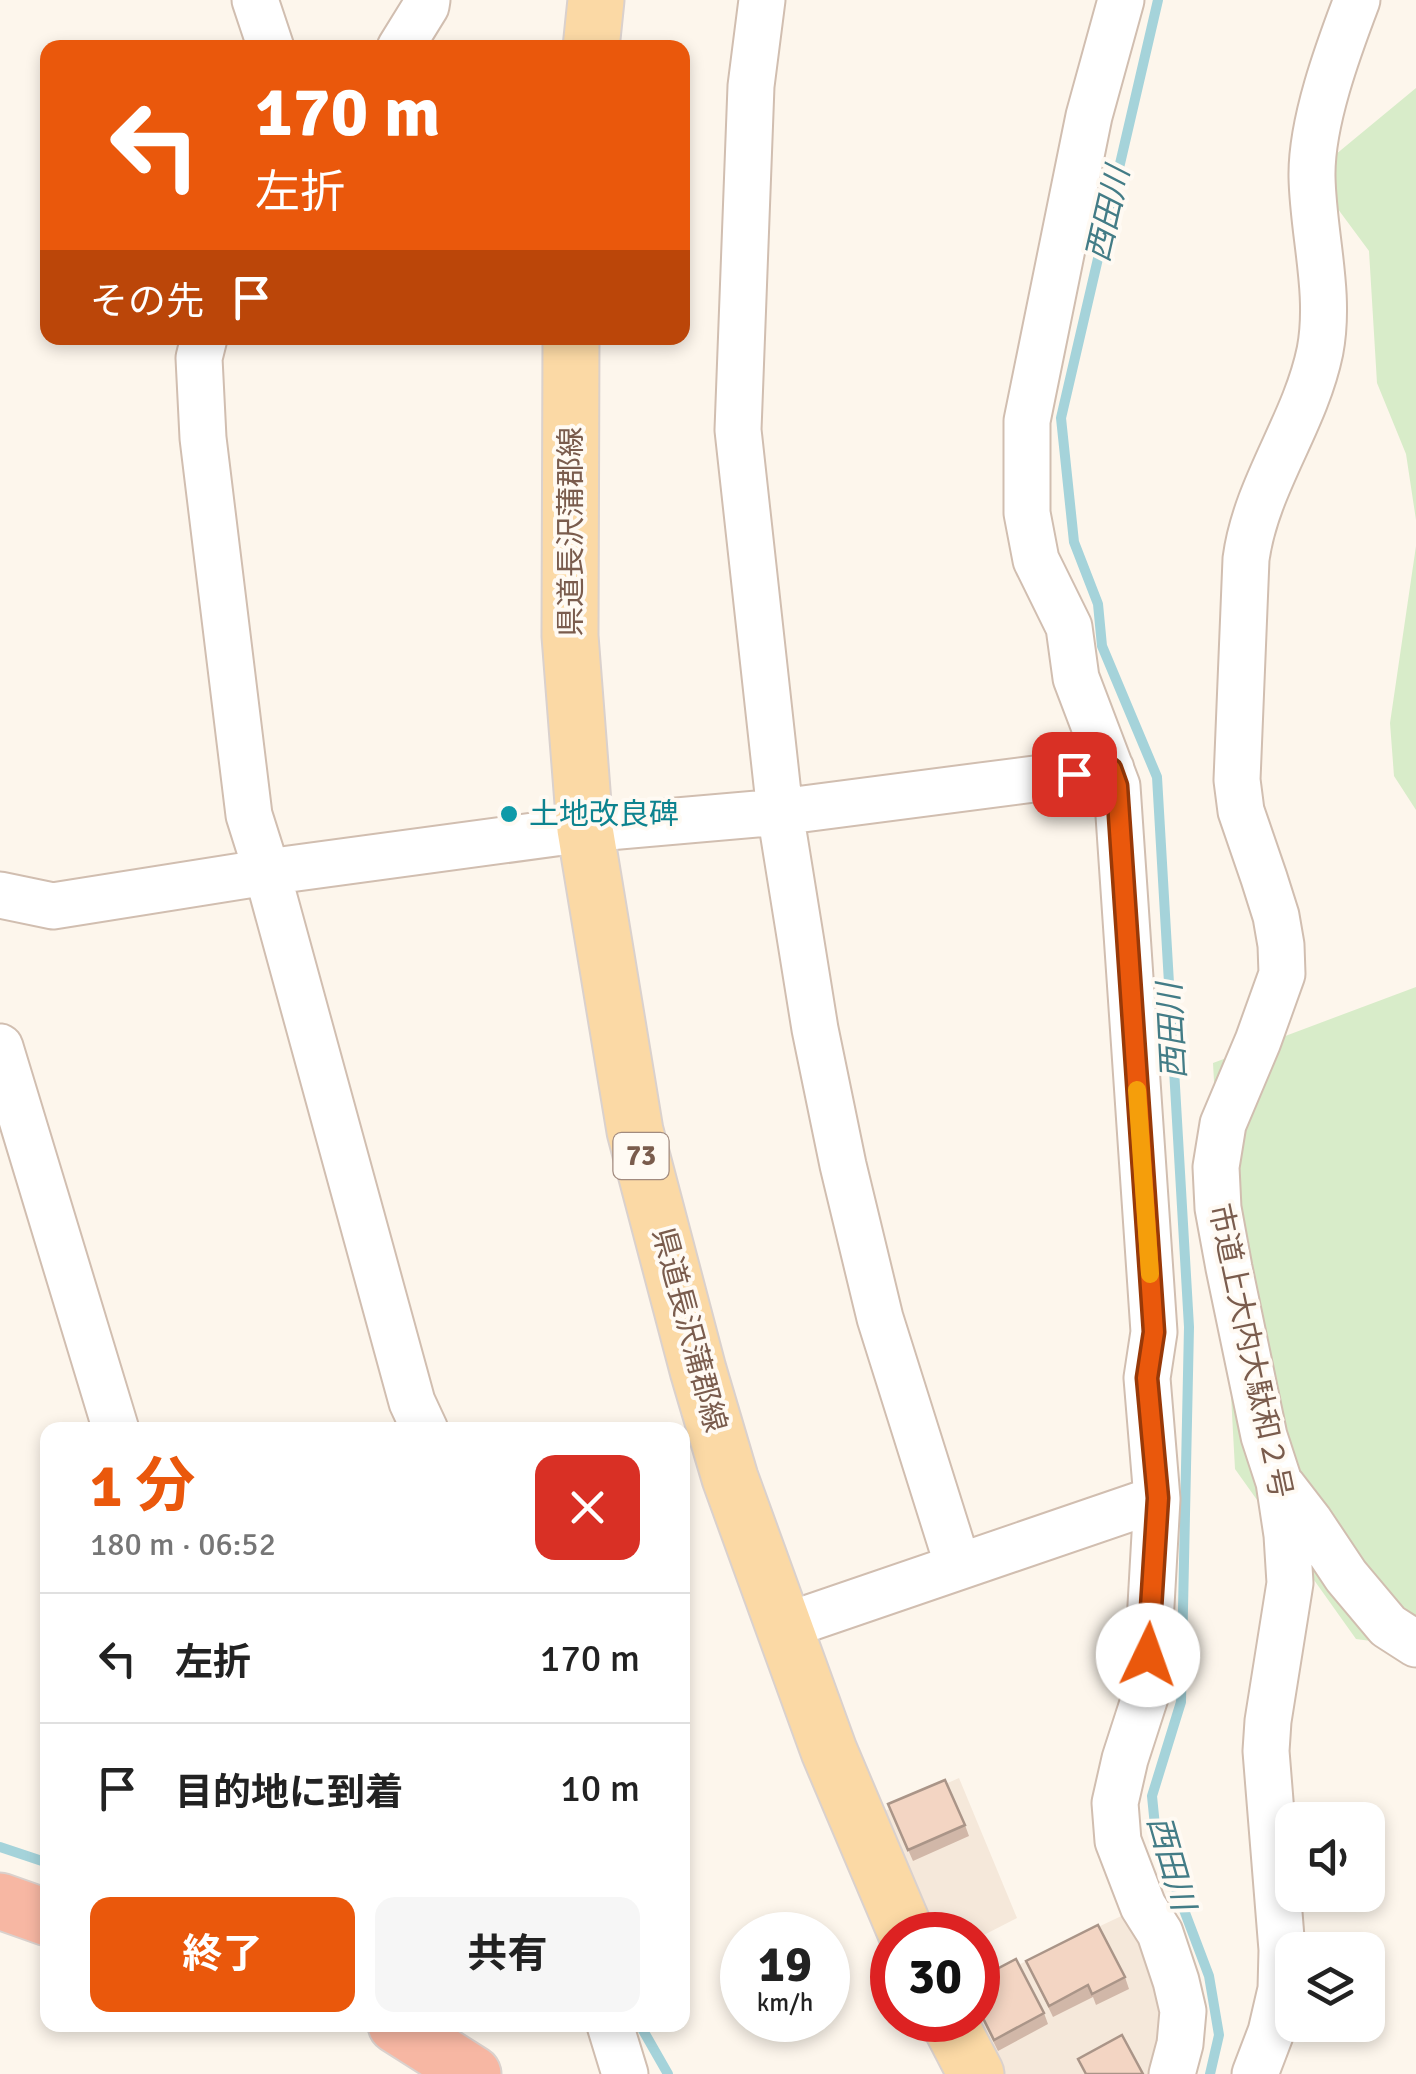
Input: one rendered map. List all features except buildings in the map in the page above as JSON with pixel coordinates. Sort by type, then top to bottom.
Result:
[{"type":"highway","points":[[0,1901],[40,1915]]},
{"type":"highway","points":[[407,2032],[474,2074]]},
{"type":"main road","points":[[592,40],[596,0]]},
{"type":"main road","name":"県道長沢蒲郡線","points":[[571,345],[570,636],[585,830],[635,1132],[730,1478],[829,1751],[897,1912]]},
{"type":"main road","points":[[959,2042],[976,2074]]},
{"type":"street","points":[[255,0],[269,40]]},
{"type":"street","points":[[404,40],[427,0]]},
{"type":"street","points":[[762,0],[751,86],[738,430],[780,812],[814,1029],[843,1165],[880,1318],[958,1566]]},
{"type":"street","points":[[1121,0],[1089,116],[1027,421],[1027,513],[1036,560],[1068,627],[1076,678],[1117,786],[1154,1332],[1147,1378],[1158,1498],[1146,1694],[1115,1804],[1118,1841],[1143,1906],[1160,1932],[1183,2011],[1172,2074]]},
{"type":"street","name":"市道上大内大駄和２号","points":[[1255,2074],[1271,2032],[1280,1988],[1282,1950],[1266,1751],[1290,1583],[1278,1482],[1264,1436],[1226,1253],[1216,1167],[1222,1124],[1282,974],[1276,916],[1241,810],[1238,780],[1246,558],[1256,511],[1297,424],[1320,350],[1323,294],[1312,174],[1319,117],[1357,0]]},
{"type":"street","points":[[202,345],[199,358],[204,438],[249,815],[412,1402],[421,1422]]},
{"type":"street","points":[[0,894],[54,906],[267,872],[585,830],[780,812],[1111,769]]},
{"type":"street","points":[[0,1047],[114,1422]]},
{"type":"street","points":[[1278,1482],[1346,1576],[1388,1626],[1416,1644]]},
{"type":"street","points":[[783,1627],[1158,1498]]},
{"type":"street","points":[[612,2032],[625,2074]]},
{"type":"shaded area","points":[[959,1778],[1017,1918],[1000,1927],[1000,1912],[925,1912],[880,1813]]},
{"type":"shaded area","points":[[1134,1910],[1158,1950],[1167,2074],[1003,2074],[986,2042],[1000,2042],[1000,1974]]},
{"type":"green space","points":[[1416,88],[1416,520],[1406,454],[1377,383],[1369,251],[1312,174]]},
{"type":"green space","points":[[1416,546],[1416,810],[1394,776],[1390,723]]},
{"type":"green space","points":[[1416,987],[1416,1647],[1356,1639],[1235,1469],[1213,1063]]},
{"type":"waterway","name":"西田川","points":[[1158,0],[1061,418],[1074,542],[1098,604],[1102,646],[1157,777],[1189,1327],[1181,1702],[1152,1796],[1156,1836],[1209,1976],[1219,2035],[1210,2074]]},
{"type":"waterway","points":[[0,1847],[40,1860]]},
{"type":"waterway","points":[[644,2032],[668,2074]]},
{"type":"slow traffic","points":[[1137,1090],[1150,1274]]},
{"type":"place","name":"土地改良碑","points":[[509,814]]},
{"type":"route","points":[[1074,774],[1111,769],[1117,786],[1154,1332],[1147,1378],[1158,1498],[1148,1655]]}]
